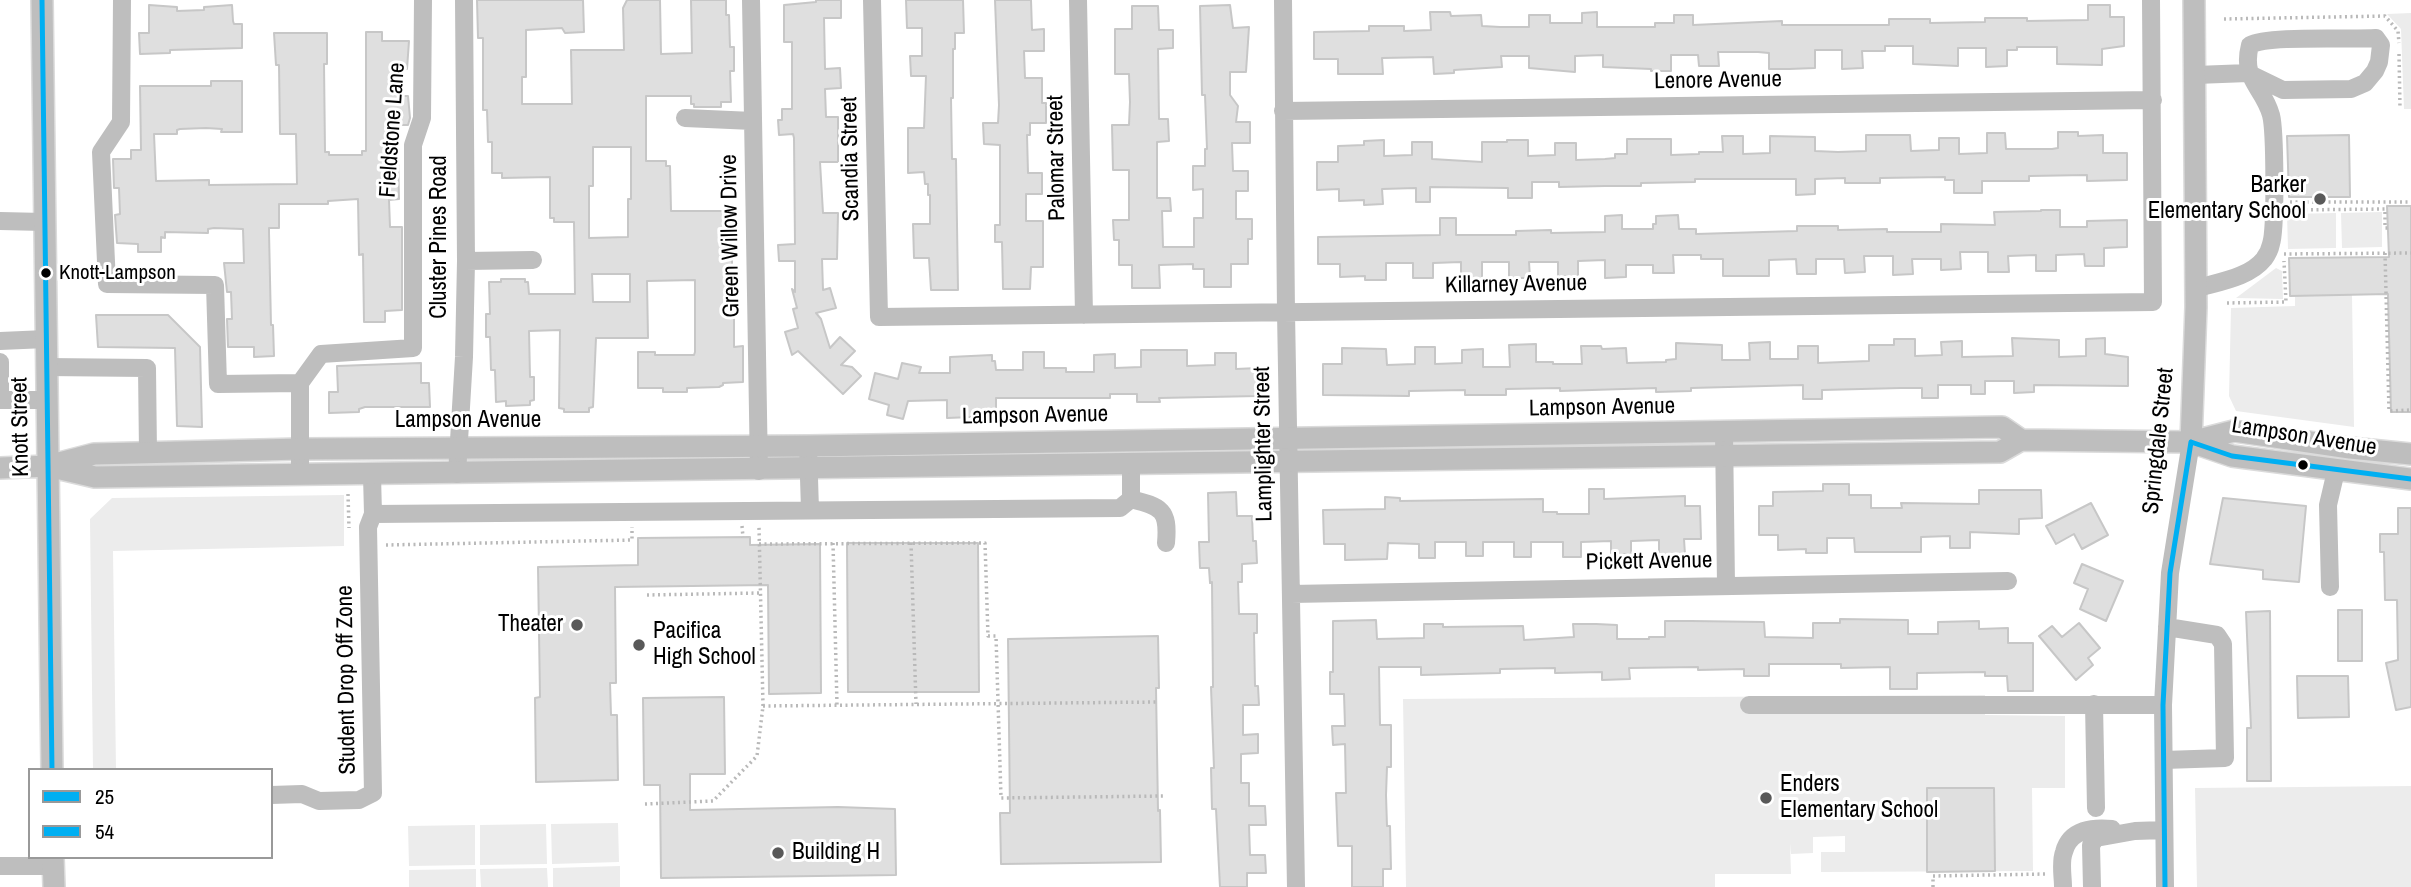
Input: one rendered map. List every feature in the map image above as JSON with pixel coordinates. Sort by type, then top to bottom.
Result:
[{"type":"main road","name":"Knott Street","points":[[42,0],[52,768]]},
{"type":"main road","name":"Springdale Street","points":[[2191,442],[2195,289],[2194,0]]},
{"type":"main road","name":"Lampson Avenue","points":[[0,468],[48,466],[94,454],[301,449],[808,446],[2002,427],[2021,440]]},
{"type":"main road","name":"Lampson Avenue","points":[[48,466],[95,478],[809,471],[1724,457],[2000,452],[2021,440],[2191,442],[2234,431],[2411,454]]},
{"type":"main road","name":"Lampson Avenue","points":[[2191,442],[2232,456],[2411,479]]},
{"type":"street","points":[[122,0],[121,122],[100,152],[107,284],[215,285],[218,384],[300,383],[300,475]]},
{"type":"street","name":"Fieldstone Lane","points":[[300,383],[321,354],[413,348],[413,145],[422,118],[423,0]]},
{"type":"street","name":"Cluster Pines Road","points":[[457,474],[466,261],[464,0]]},
{"type":"street","name":"Green Willow Drive","points":[[751,0],[759,471]]},
{"type":"street","name":"Scandia Street","points":[[872,0],[879,317]]},
{"type":"street","name":"Palomar Street","points":[[1078,0],[1084,314]]},
{"type":"street","name":"Lamplighter Street","points":[[1283,0],[1296,887]]},
{"type":"street","points":[[2151,0],[2153,100]]},
{"type":"street","points":[[2195,289],[2236,277],[2254,268],[2264,259],[2271,245],[2272,117],[2248,73],[2250,45],[2256,42],[2376,38],[2381,45],[2375,71],[2365,82],[2351,89],[2283,90],[2248,73],[2196,75]]},
{"type":"street","name":"Killarney Avenue","points":[[879,317],[2153,302],[2153,100]]},
{"type":"street","name":"Lenore Avenue","points":[[1283,111],[2153,100]]},
{"type":"street","points":[[685,118],[753,121]]},
{"type":"street","points":[[0,220],[44,222]]},
{"type":"street","points":[[466,261],[533,260]]},
{"type":"street","points":[[0,341],[46,339]]},
{"type":"street","points":[[0,362],[0,400],[47,400]]},
{"type":"street","points":[[46,367],[147,368],[148,453]]},
{"type":"street","points":[[1724,432],[1726,584]]},
{"type":"street","name":"Springdale Street","points":[[2165,887],[2163,705],[2170,573],[2191,442]]},
{"type":"street","points":[[808,446],[810,510]]},
{"type":"street","points":[[1131,466],[1131,499]]},
{"type":"street","points":[[2330,587],[2328,505],[2336,471]]},
{"type":"street","name":"Student Drop Off Zone","points":[[273,795],[302,794],[319,801],[359,800],[373,793],[368,527],[373,514],[372,475]]},
{"type":"street","points":[[373,514],[1120,508],[1131,499]]},
{"type":"street","points":[[1131,499],[1158,507],[1164,514],[1167,524],[1166,543]]},
{"type":"street","name":"Pickett Avenue","points":[[1291,594],[2008,580]]},
{"type":"street","points":[[2164,760],[2225,758],[2223,645],[2217,635],[2167,627]]},
{"type":"street","points":[[2094,704],[2096,807]]},
{"type":"street","points":[[1749,705],[2163,705]]},
{"type":"street","points":[[2063,887],[2064,851],[2081,832],[2092,827],[2164,831]]},
{"type":"street","points":[[2092,887],[2091,845],[2096,838],[2135,831]]},
{"type":"street","points":[[0,866],[54,870]]},
{"type":"path","points":[[2284,203],[2411,202]]},
{"type":"path","points":[[2285,210],[2385,209],[2385,228],[2388,228]]},
{"type":"path","points":[[2385,253],[2389,411],[2411,410]]},
{"type":"path","points":[[2228,303],[2286,302],[2283,254],[2411,253]]},
{"type":"path","points":[[348,492],[349,532]]},
{"type":"path","points":[[645,804],[713,801],[757,757],[763,706],[759,523],[742,524],[743,537]]},
{"type":"path","points":[[369,545],[632,540],[632,525]]},
{"type":"path","points":[[759,544],[985,542],[988,636],[996,636],[1001,799],[1163,796]]},
{"type":"path","points":[[833,543],[836,705]]},
{"type":"path","points":[[911,543],[916,704]]},
{"type":"path","points":[[647,595],[761,593]]},
{"type":"path","points":[[763,706],[1157,702]]},
{"type":"path","points":[[1933,887],[1933,876],[2049,874]]},
{"type":"shaded area","points":[[2411,13],[2411,109],[2404,109],[2401,29],[2387,14]]},
{"type":"shaded area","points":[[2382,212],[2382,247],[2342,248],[2341,213]]},
{"type":"shaded area","points":[[2336,213],[2336,248],[2288,249],[2287,214]]},
{"type":"shaded area","points":[[2276,268],[2282,271],[2283,299],[2236,298]]},
{"type":"shaded area","points":[[2352,295],[2354,427],[2236,411],[2229,396],[2231,308],[2295,306],[2295,296]]},
{"type":"shaded area","points":[[344,495],[344,546],[113,551],[116,768],[93,768],[90,519],[112,498]]},
{"type":"shaded area","name":"Enders Elementary School","points":[[1985,695],[1985,715],[2065,716],[2065,788],[2032,788],[2033,871],[1821,872],[1821,852],[1845,852],[1845,836],[1813,837],[1813,853],[1791,854],[1790,843],[1791,874],[1715,874],[1715,887],[1406,887],[1403,699]]},
{"type":"shaded area","points":[[2411,786],[2411,887],[2197,887],[2195,788]]},
{"type":"shaded area","points":[[618,823],[619,862],[552,864],[551,824]]},
{"type":"shaded area","points":[[546,824],[547,864],[480,865],[480,825]]},
{"type":"shaded area","points":[[475,825],[475,865],[409,866],[408,826]]},
{"type":"shaded area","points":[[620,866],[620,887],[553,887],[553,868]]},
{"type":"shaded area","points":[[547,868],[548,887],[481,887],[480,869]]},
{"type":"shaded area","points":[[476,869],[476,887],[409,887],[409,870]]},
{"type":"building","points":[[477,0],[583,0],[584,32],[565,33],[562,28],[526,30],[526,77],[522,77],[522,104],[572,104],[571,50],[624,50],[623,8],[627,0],[660,0],[661,54],[692,53],[691,0],[726,0],[730,47],[734,47],[734,71],[730,71],[731,102],[721,102],[721,107],[694,107],[694,104],[691,104],[691,96],[646,96],[646,161],[666,161],[666,166],[670,166],[671,211],[728,211],[732,275],[737,275],[734,347],[743,346],[743,382],[723,383],[719,387],[687,388],[687,392],[638,388],[638,352],[694,355],[695,352],[695,280],[647,281],[648,338],[596,338],[593,407],[589,408],[589,412],[564,412],[564,409],[559,408],[560,330],[529,331],[530,377],[534,377],[534,400],[530,401],[530,405],[506,406],[506,401],[496,402],[490,337],[486,337],[486,314],[490,314],[489,282],[525,279],[525,282],[528,282],[529,294],[575,294],[574,222],[554,222],[554,218],[550,218],[550,177],[502,178],[502,173],[492,173],[492,142],[488,142],[487,110],[483,110],[483,38],[478,38]],"holes":[[[593,147],[631,147],[628,237],[589,238],[589,186],[593,186]],[[592,274],[630,274],[630,302],[593,302]]]},
{"type":"building","points":[[816,0],[841,0],[841,18],[824,18],[825,69],[840,68],[841,88],[825,89],[826,117],[838,117],[838,162],[820,162],[823,213],[838,213],[837,259],[822,259],[823,290],[830,288],[836,308],[816,313],[821,319],[830,348],[840,337],[855,351],[841,365],[852,367],[861,376],[843,394],[798,351],[792,355],[785,332],[798,328],[792,289],[795,292],[795,261],[779,261],[778,245],[795,244],[794,138],[793,134],[779,135],[778,120],[782,120],[782,109],[792,109],[792,42],[784,42],[784,5]]},
{"type":"building","points":[[906,0],[963,0],[964,33],[955,33],[951,98],[952,159],[956,159],[958,290],[931,290],[929,258],[914,258],[913,224],[930,224],[930,195],[924,172],[908,173],[908,128],[924,128],[926,76],[911,76],[910,56],[922,56],[922,28],[907,28]]},
{"type":"building","points":[[995,0],[1031,0],[1032,30],[1044,29],[1044,51],[1024,51],[1025,78],[1042,78],[1042,103],[1046,103],[1046,123],[1030,123],[1030,135],[1027,135],[1028,173],[1042,173],[1042,194],[1026,194],[1026,221],[1043,221],[1043,267],[1031,267],[1030,289],[1003,289],[1002,242],[995,242],[995,225],[1000,225],[1000,145],[984,144],[983,123],[998,123]]},
{"type":"building","points":[[149,5],[177,7],[177,11],[232,5],[234,24],[242,24],[242,48],[170,50],[170,53],[140,54],[139,33],[149,33]]},
{"type":"building","points":[[1230,5],[1233,28],[1249,27],[1246,72],[1230,72],[1230,95],[1238,106],[1236,122],[1250,122],[1250,143],[1232,143],[1233,171],[1248,171],[1248,191],[1236,191],[1236,219],[1252,219],[1252,239],[1248,239],[1248,264],[1231,264],[1231,287],[1204,287],[1204,269],[1193,269],[1193,264],[1159,265],[1160,288],[1132,288],[1132,265],[1119,265],[1119,240],[1114,240],[1113,220],[1129,220],[1129,170],[1113,170],[1112,125],[1129,125],[1130,102],[1129,74],[1115,74],[1115,29],[1132,29],[1132,6],[1158,6],[1159,30],[1173,30],[1173,48],[1158,49],[1159,119],[1168,119],[1169,141],[1157,142],[1157,198],[1170,198],[1171,211],[1162,211],[1163,247],[1194,247],[1194,218],[1203,218],[1203,189],[1193,190],[1193,166],[1205,166],[1207,149],[1205,95],[1202,95],[1200,6]]},
{"type":"building","points":[[2088,5],[2110,5],[2110,17],[2124,17],[2124,46],[2102,49],[2102,65],[2057,64],[2057,47],[2017,47],[2017,50],[2007,50],[2007,66],[1986,67],[1986,48],[1958,48],[1958,66],[1913,64],[1913,46],[1885,46],[1885,51],[1862,51],[1863,68],[1842,69],[1842,50],[1815,50],[1815,68],[1789,69],[1769,69],[1769,53],[1758,52],[1718,52],[1719,66],[1699,66],[1698,55],[1671,55],[1671,71],[1603,67],[1603,55],[1575,56],[1575,72],[1529,68],[1529,56],[1501,56],[1502,67],[1454,70],[1454,73],[1434,74],[1433,57],[1382,58],[1383,74],[1338,74],[1338,59],[1314,59],[1314,32],[1369,31],[1369,26],[1404,26],[1404,31],[1431,30],[1430,12],[1450,12],[1451,16],[1481,15],[1482,26],[1500,27],[1529,27],[1529,15],[1550,15],[1550,23],[1582,23],[1582,13],[1597,12],[1597,27],[1655,27],[1655,23],[1674,23],[1674,15],[1693,15],[1693,25],[1782,21],[1782,25],[1889,25],[1889,19],[1930,19],[1930,23],[1985,22],[1985,18],[2027,18],[2027,21],[2088,20]]},
{"type":"building","points":[[366,32],[382,32],[382,41],[409,41],[407,69],[403,69],[403,96],[408,96],[410,118],[408,125],[391,125],[391,155],[398,155],[399,199],[389,200],[390,227],[402,227],[402,310],[385,311],[385,322],[364,322],[363,254],[359,255],[358,199],[328,201],[328,204],[279,204],[279,228],[269,228],[274,356],[254,357],[254,347],[228,347],[227,319],[232,319],[231,292],[227,292],[224,263],[244,263],[243,229],[214,228],[208,229],[208,233],[165,232],[165,238],[161,237],[161,252],[138,252],[138,244],[117,243],[115,215],[120,214],[119,188],[114,188],[113,159],[131,159],[131,150],[141,150],[140,86],[211,86],[211,81],[242,81],[242,132],[221,132],[222,129],[206,128],[180,129],[177,134],[154,134],[156,181],[209,180],[209,185],[297,184],[296,134],[280,134],[279,65],[276,65],[274,33],[327,33],[327,64],[324,64],[325,152],[329,152],[329,155],[362,155],[362,151],[366,151]]},
{"type":"building","points":[[2058,132],[2078,132],[2078,136],[2103,135],[2103,153],[2127,153],[2127,180],[2087,181],[2087,175],[2029,176],[2029,181],[1982,181],[1982,193],[1954,193],[1954,180],[1945,180],[1945,177],[1880,178],[1880,183],[1845,183],[1845,178],[1815,179],[1815,194],[1796,195],[1796,179],[1695,179],[1695,182],[1641,183],[1641,186],[1559,187],[1559,182],[1532,182],[1532,198],[1508,198],[1508,188],[1430,187],[1430,202],[1416,202],[1416,188],[1382,189],[1383,204],[1364,205],[1364,200],[1339,201],[1339,189],[1317,190],[1317,162],[1338,162],[1338,146],[1364,145],[1364,141],[1384,140],[1384,156],[1412,155],[1412,142],[1432,142],[1432,159],[1482,162],[1482,142],[1507,140],[1528,140],[1528,156],[1555,155],[1555,143],[1576,143],[1576,160],[1615,158],[1615,154],[1627,154],[1627,139],[1671,139],[1671,155],[1723,152],[1722,136],[1743,136],[1743,154],[1770,153],[1770,136],[1815,137],[1815,151],[1838,152],[1866,151],[1866,135],[1910,135],[1911,151],[1939,150],[1939,138],[1959,138],[1959,154],[1987,153],[1987,133],[2005,133],[2006,149],[2058,148]]},
{"type":"building","points":[[2349,135],[2350,197],[2289,197],[2287,136]]},
{"type":"building","points":[[2387,206],[2411,206],[2411,412],[2391,412],[2388,294],[2290,296],[2289,258],[2389,257]]},
{"type":"building","points":[[2060,210],[2060,227],[2087,227],[2087,221],[2127,220],[2127,247],[2104,248],[2104,266],[2085,266],[2084,254],[2056,255],[2056,271],[2036,271],[2036,255],[2008,256],[2009,272],[1988,272],[1988,252],[1960,252],[1961,269],[1941,270],[1941,259],[1912,259],[1913,274],[1893,275],[1893,256],[1864,256],[1865,272],[1845,273],[1844,259],[1816,259],[1816,274],[1797,274],[1796,259],[1769,260],[1769,276],[1723,276],[1723,259],[1701,259],[1701,255],[1673,255],[1674,273],[1653,273],[1653,265],[1626,265],[1626,277],[1605,278],[1605,260],[1578,261],[1578,276],[1558,276],[1558,262],[1529,262],[1530,278],[1509,278],[1509,262],[1482,262],[1482,280],[1461,280],[1461,262],[1433,263],[1433,278],[1413,278],[1413,263],[1386,263],[1386,280],[1365,280],[1365,276],[1340,277],[1340,264],[1318,264],[1318,237],[1440,235],[1440,218],[1456,218],[1456,235],[1516,235],[1516,231],[1551,230],[1551,233],[1605,232],[1605,216],[1622,215],[1622,229],[1653,229],[1656,216],[1678,215],[1679,229],[1696,229],[1696,234],[1797,231],[1797,226],[1838,226],[1838,230],[1941,232],[1941,224],[1995,225],[1994,212]]},
{"type":"building","points":[[96,315],[168,315],[200,347],[202,427],[177,426],[175,348],[98,347]]},
{"type":"building","points":[[2012,338],[2059,340],[2059,357],[2086,356],[2086,339],[2105,338],[2105,354],[2128,357],[2128,386],[2034,385],[2034,392],[2014,393],[2014,381],[1985,381],[1985,394],[1971,394],[1971,385],[1938,385],[1938,398],[1922,398],[1922,388],[1901,388],[1822,390],[1822,399],[1803,399],[1803,385],[1691,388],[1691,391],[1656,392],[1656,388],[1560,391],[1560,388],[1506,389],[1506,395],[1465,395],[1465,390],[1409,391],[1409,396],[1323,395],[1323,364],[1342,364],[1342,348],[1386,349],[1387,365],[1415,364],[1415,347],[1435,347],[1435,364],[1462,363],[1462,350],[1483,349],[1483,367],[1510,367],[1509,345],[1536,344],[1536,362],[1582,364],[1581,346],[1626,348],[1627,363],[1666,362],[1676,359],[1676,343],[1722,345],[1722,360],[1750,360],[1749,343],[1770,342],[1770,359],[1798,359],[1798,346],[1818,346],[1818,363],[1869,361],[1869,345],[1894,345],[1894,339],[1915,339],[1915,356],[1942,355],[1941,342],[1962,341],[1962,357],[2013,356]]},
{"type":"building","points":[[1141,350],[1187,350],[1187,366],[1215,365],[1215,353],[1236,353],[1236,369],[1258,368],[1258,396],[1159,398],[1160,402],[1137,402],[1137,394],[1110,394],[1110,398],[996,398],[996,416],[947,418],[947,400],[908,401],[903,419],[887,415],[889,405],[869,399],[875,373],[898,379],[902,363],[921,367],[919,373],[950,373],[950,357],[992,355],[996,370],[1023,370],[1023,352],[1044,352],[1044,368],[1066,368],[1066,372],[1094,372],[1094,355],[1115,354],[1115,368],[1141,367]]},
{"type":"building","points":[[421,363],[421,383],[429,383],[430,407],[365,407],[359,409],[359,412],[329,413],[329,392],[338,392],[337,366]]},
{"type":"building","points":[[1823,484],[1849,484],[1849,495],[1871,495],[1871,508],[1902,508],[1901,503],[1979,504],[1979,490],[2041,490],[2042,518],[2019,519],[2019,534],[1970,532],[1970,548],[1950,548],[1950,536],[1921,537],[1921,552],[1855,552],[1854,538],[1827,538],[1827,553],[1806,553],[1806,549],[1778,550],[1778,535],[1759,535],[1759,506],[1773,506],[1773,492],[1823,491]]},
{"type":"building","points":[[1589,489],[1604,489],[1604,499],[1685,496],[1685,506],[1700,506],[1701,539],[1684,539],[1685,555],[1659,555],[1659,540],[1631,541],[1631,554],[1611,554],[1611,541],[1581,542],[1581,557],[1563,557],[1563,542],[1531,542],[1531,557],[1514,557],[1514,542],[1483,542],[1483,556],[1466,556],[1466,542],[1435,542],[1435,558],[1419,558],[1419,544],[1388,543],[1387,559],[1345,560],[1345,544],[1324,544],[1323,510],[1385,509],[1385,497],[1400,498],[1400,501],[1543,499],[1543,512],[1589,514]]},
{"type":"building","points":[[1236,492],[1237,516],[1252,516],[1257,563],[1242,564],[1242,582],[1238,582],[1239,614],[1257,614],[1257,633],[1254,633],[1255,686],[1258,686],[1259,705],[1243,705],[1243,735],[1258,734],[1258,753],[1241,754],[1241,783],[1249,783],[1249,806],[1265,806],[1266,825],[1249,825],[1250,855],[1265,855],[1266,873],[1247,873],[1247,887],[1220,887],[1216,809],[1212,809],[1212,582],[1210,583],[1209,568],[1200,568],[1199,542],[1209,542],[1208,493]]},
{"type":"building","points":[[2223,498],[2306,506],[2299,582],[2263,579],[2263,570],[2210,564]]},
{"type":"building","points":[[2091,503],[2108,535],[2082,549],[2074,534],[2056,544],[2046,526]]},
{"type":"building","points":[[2398,508],[2411,508],[2411,707],[2396,710],[2386,663],[2398,660],[2397,600],[2385,600],[2384,552],[2380,552],[2380,534],[2398,534]]},
{"type":"building","points":[[750,537],[750,545],[820,544],[821,693],[769,694],[768,585],[615,587],[616,683],[610,683],[611,715],[617,715],[618,780],[536,782],[535,698],[540,697],[538,567],[638,565],[638,538]]},
{"type":"building","points":[[847,543],[978,543],[979,692],[848,692]]},
{"type":"building","points":[[2082,564],[2123,581],[2106,621],[2080,609],[2088,589],[2074,583]]},
{"type":"building","points":[[2338,610],[2362,610],[2362,661],[2338,661]]},
{"type":"building","points":[[2270,611],[2271,781],[2247,781],[2247,728],[2251,728],[2246,612]]},
{"type":"building","points":[[1840,619],[1908,620],[1908,634],[1938,634],[1938,622],[1979,621],[1979,629],[2008,628],[2008,643],[2033,643],[2033,691],[2008,691],[2007,676],[1985,676],[1985,672],[1917,673],[1917,689],[1890,689],[1890,667],[1841,668],[1841,664],[1769,664],[1769,676],[1744,676],[1744,669],[1629,668],[1630,679],[1602,680],[1602,672],[1555,673],[1555,668],[1500,669],[1500,673],[1421,675],[1421,667],[1379,667],[1380,725],[1391,725],[1391,767],[1387,767],[1386,795],[1391,869],[1383,869],[1383,887],[1352,887],[1352,846],[1338,846],[1336,793],[1346,793],[1345,744],[1333,745],[1332,726],[1345,726],[1344,694],[1330,694],[1333,621],[1376,620],[1377,639],[1424,638],[1424,624],[1443,624],[1443,627],[1523,626],[1524,640],[1574,637],[1573,624],[1617,625],[1617,639],[1665,637],[1665,621],[1764,622],[1765,637],[1813,638],[1813,623],[1840,623]]},
{"type":"building","points":[[2079,623],[2100,648],[2088,658],[2093,665],[2076,680],[2039,636],[2052,626],[2062,637]]},
{"type":"building","points":[[1158,636],[1159,688],[1156,688],[1161,862],[1001,864],[1000,813],[1010,813],[1008,639]]},
{"type":"building","points":[[2297,676],[2348,676],[2349,717],[2298,718]]},
{"type":"building","name":"Building H","points":[[724,697],[725,774],[690,774],[690,810],[838,807],[895,809],[896,875],[661,878],[660,785],[644,785],[643,698]]},
{"type":"building","points":[[1927,788],[1994,788],[1995,871],[1927,872]]},
{"type":"transit line","name":"25","points":[[42,0],[52,768]]},
{"type":"transit line","name":"54","points":[[2191,442],[2232,456],[2411,479]]},
{"type":"transit line","name":"54","points":[[2165,887],[2163,705],[2170,573],[2191,442]]},
{"type":"place","name":"Barker Elementary School","points":[[2320,199]]},
{"type":"place","name":"Knott-Lampson","points":[[46,273]]},
{"type":"place","name":"Theater","points":[[577,625]]},
{"type":"place","name":"Pacifica High School","points":[[639,645]]},
{"type":"place","name":"Enders Elementary School","points":[[1766,798]]},
{"type":"place","name":"Building H","points":[[778,853]]}]
